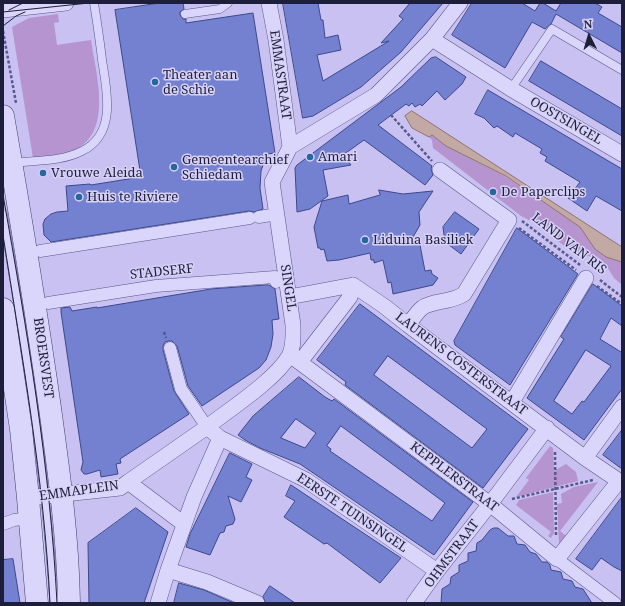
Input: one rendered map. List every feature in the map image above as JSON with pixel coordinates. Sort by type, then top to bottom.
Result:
[{"type":"main road","name":"BROERSVEST","points":[[3,116],[37,313],[26,510],[69,569],[70,603]]},
{"type":"main road","name":"BROERSVEST","points":[[3,309],[21,429],[26,510],[37,603]]},
{"type":"street","points":[[3,10],[66,3]]},
{"type":"street","name":"EMMASTRAAT","points":[[270,3],[290,147]]},
{"type":"street","points":[[290,147],[376,95],[432,39],[460,3]]},
{"type":"street","name":"OOSTSINGEL","points":[[432,39],[622,154]]},
{"type":"street","name":"SINGEL","points":[[290,147],[272,182],[282,288],[293,325],[295,358]]},
{"type":"street","points":[[408,325],[422,308],[428,305],[453,300],[464,294],[505,217],[440,170]]},
{"type":"street","points":[[40,251],[276,214]]},
{"type":"street","points":[[512,402],[588,274]]},
{"type":"street","name":"STADSERF","points":[[48,303],[156,286],[275,277],[282,288]]},
{"type":"street","points":[[282,288],[353,285]]},
{"type":"street","name":"SINGEL","points":[[207,427],[295,358],[350,297],[353,285]]},
{"type":"street","name":"LAURENS COSTERSTRAAT","points":[[353,285],[384,306],[585,458],[617,480]]},
{"type":"street","points":[[158,603],[194,497],[220,438],[207,427],[181,388],[170,348]]},
{"type":"street","name":"KEPPLERSTRAAT","points":[[295,358],[490,504],[557,559],[615,603]]},
{"type":"street","points":[[585,458],[622,407]]},
{"type":"street","name":"EMMAPLEIN","points":[[26,510],[120,488],[207,427]]},
{"type":"street","name":"OHMSTRAAT","points":[[414,603],[490,504],[550,431]]},
{"type":"street","name":"EERSTE TUINSINGEL","points":[[220,438],[306,480],[438,571]]},
{"type":"street","points":[[557,559],[617,480]]},
{"type":"street","name":"EMMAPLEIN","points":[[128,482],[184,524]]},
{"type":"street","points":[[168,570],[207,582],[257,603]]},
{"type":"lane","points":[[11,163],[34,162],[69,156],[83,151],[102,133],[108,99],[94,3]]},
{"type":"lane","points":[[185,14],[220,8],[228,3]]},
{"type":"lane","points":[[511,88],[552,28],[622,70]]},
{"type":"lane","name":"BROERSVEST","points":[[3,214],[34,406],[26,510],[54,603]]},
{"type":"path","points":[[3,31],[4,43]]},
{"type":"path","points":[[391,115],[440,170]]},
{"type":"path","name":"LAND VAN RIS","points":[[505,217],[516,216],[588,274],[622,297]]},
{"type":"path","points":[[505,217],[588,274],[622,304]]},
{"type":"path","points":[[550,431],[555,490],[557,559]]},
{"type":"path","points":[[490,504],[555,490],[617,480]]},
{"type":"shaded area","points":[[58,14],[59,22],[54,23],[57,45],[91,40],[98,87],[98,119],[93,133],[84,144],[70,152],[33,158],[12,27],[29,18]]},
{"type":"shaded area","points":[[412,111],[622,247],[622,262],[606,257],[595,249],[580,227],[506,176],[446,146],[432,135],[429,137],[412,128],[405,116]]},
{"type":"shaded area","points":[[432,135],[446,146],[505,176],[580,227],[595,249],[606,257],[622,262],[622,285],[614,278],[606,265],[598,257],[576,255],[535,223],[521,216],[433,148],[432,140],[429,137]]},
{"type":"shaded area","points":[[550,446],[553,448],[554,471],[566,464],[576,472],[578,481],[516,497],[529,480],[526,478]]},
{"type":"shaded area","points":[[598,482],[560,531],[569,538],[562,547],[559,544],[557,504],[562,503],[561,494],[574,487]]},
{"type":"shaded area","points":[[553,492],[554,533],[551,538],[548,536],[551,532],[516,505],[519,500]]},
{"type":"building","points":[[160,3],[183,3],[184,9],[180,12],[180,15],[183,19],[186,19],[186,23],[253,13],[275,153],[267,154],[261,171],[260,188],[263,209],[254,212],[249,211],[51,242],[44,235],[43,224],[45,219],[51,214],[68,211],[66,186],[91,185],[141,177],[115,10]]},
{"type":"building","points":[[283,3],[318,3],[321,20],[323,20],[325,38],[338,35],[341,50],[317,55],[323,81],[389,41],[381,43],[403,19],[399,16],[410,3],[443,3],[401,52],[361,87],[313,116],[303,118]]},
{"type":"building","points":[[472,3],[522,3],[535,11],[540,3],[543,3],[556,11],[561,3],[595,3],[602,7],[598,13],[622,27],[622,53],[556,14],[551,24],[545,29],[532,22],[505,68],[452,35]]},
{"type":"building","points":[[436,57],[466,77],[462,84],[445,100],[437,91],[422,106],[420,104],[415,107],[412,103],[409,106],[406,104],[378,125],[432,166],[431,169],[433,175],[425,185],[364,140],[343,155],[351,165],[323,170],[328,196],[310,209],[297,212],[295,168],[297,165],[401,87],[431,58]]},
{"type":"building","points":[[541,61],[622,109],[622,136],[529,81]]},
{"type":"building","points":[[488,90],[622,169],[622,211],[596,196],[587,211],[568,198],[580,182],[545,161],[547,157],[540,153],[542,149],[515,133],[513,137],[497,126],[494,128],[484,118],[475,114]]},
{"type":"building","name":"Liduina Basiliek","points":[[379,190],[403,194],[433,191],[419,212],[420,225],[413,237],[420,245],[425,271],[431,270],[432,274],[438,278],[433,285],[393,294],[391,282],[388,283],[383,260],[374,263],[374,260],[371,260],[370,253],[339,260],[327,261],[324,249],[321,250],[318,248],[314,227],[322,201],[348,195],[349,204],[380,195]]},
{"type":"building","points":[[455,212],[479,229],[461,254],[445,242],[443,227]]},
{"type":"building","points":[[517,228],[578,274],[510,385],[455,345],[454,341]]},
{"type":"building","points":[[593,284],[622,306],[622,326],[611,318],[600,339],[621,352],[622,351],[622,389],[584,440],[527,398],[564,339],[561,337]],"holes":[[[586,350],[611,366],[584,402],[582,401],[572,414],[554,401]]]},
{"type":"building","points":[[269,285],[275,289],[279,319],[272,320],[273,334],[271,347],[266,360],[259,368],[202,406],[188,386],[177,346],[172,341],[165,342],[163,350],[174,391],[189,414],[120,459],[121,463],[116,464],[118,474],[101,477],[100,470],[84,474],[81,470],[83,462],[61,308],[70,307],[72,311],[211,289]]},
{"type":"building","points":[[360,304],[528,429],[483,488],[345,385],[346,382],[317,360]],"holes":[[[388,356],[487,429],[472,448],[374,375]]]},
{"type":"building","points":[[299,377],[325,397],[332,401],[334,399],[473,502],[434,555],[300,464],[260,448],[238,435],[253,416]],"holes":[[[296,419],[316,433],[305,448],[281,438]],[[341,426],[445,503],[432,521],[330,451],[331,449],[327,446]]]},
{"type":"building","points":[[622,430],[622,469],[603,455]]},
{"type":"building","points":[[230,453],[252,464],[246,477],[252,480],[241,502],[228,496],[235,519],[233,524],[226,526],[224,532],[220,533],[210,555],[186,547],[190,534]]},
{"type":"building","points":[[291,485],[401,558],[380,583],[327,543],[324,544],[284,517],[295,501],[286,496]]},
{"type":"building","points":[[622,497],[622,571],[601,558],[592,570],[576,559]]},
{"type":"building","points":[[136,508],[168,532],[144,603],[89,603],[88,543]]},
{"type":"building","points":[[494,528],[498,528],[508,536],[514,536],[517,544],[525,545],[530,552],[536,554],[542,562],[547,562],[550,565],[551,570],[561,572],[563,579],[572,581],[575,587],[583,589],[592,603],[441,603],[442,589],[450,584],[451,577],[459,572],[459,565],[468,561],[468,553],[476,551],[477,543]]},
{"type":"building","points":[[13,559],[20,603],[3,603],[3,560]]},
{"type":"building","points":[[179,583],[204,590],[234,603],[174,603]]},
{"type":"building","points":[[270,586],[295,603],[266,603],[263,597]]},
{"type":"tram line","points":[[9,10],[23,3]]},
{"type":"tram line","points":[[3,12],[89,3]]},
{"type":"tram line","points":[[3,26],[16,16],[25,12]]},
{"type":"tram line","points":[[3,195],[21,296],[43,449],[54,552],[57,603]]},
{"type":"tram line","points":[[3,235],[38,464],[50,603]]},
{"type":"place","name":"Theater aan de Schie","points":[[155,82]]},
{"type":"place","name":"Amari","points":[[310,157]]},
{"type":"place","name":"Gemeentearchief Schiedam","points":[[174,167]]},
{"type":"place","name":"Vrouwe Aleida","points":[[43,173]]},
{"type":"place","name":"De Paperclips","points":[[493,192]]},
{"type":"place","name":"Huis te Riviere","points":[[79,197]]},
{"type":"place","name":"Liduina Basiliek","points":[[365,240]]}]
